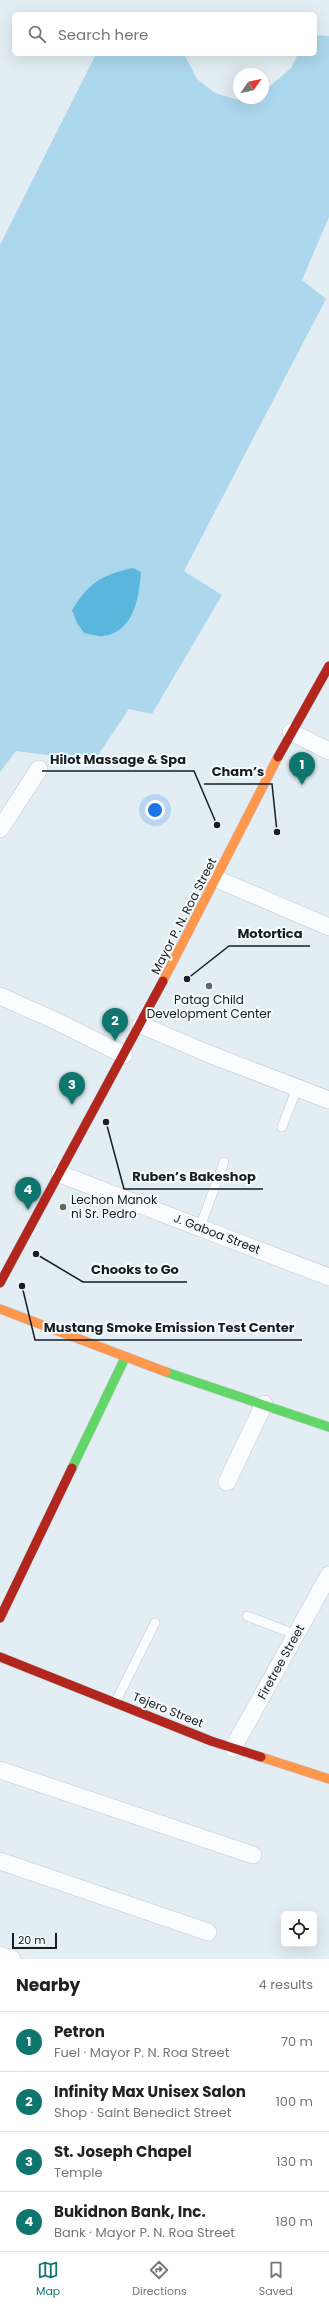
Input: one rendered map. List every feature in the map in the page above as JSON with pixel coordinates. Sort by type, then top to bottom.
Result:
[{"type":"main road","name":"Mayor P. N. Roa Street","points":[[0,1283],[141,1025],[291,732],[329,666]]},
{"type":"main road","points":[[0,1309],[125,1358],[329,1427]]},
{"type":"main road","points":[[0,1618],[125,1358]]},
{"type":"main road","name":"Tejero Street","points":[[0,1657],[116,1701],[233,1748],[329,1779]]},
{"type":"street","points":[[291,732],[329,751]]},
{"type":"street","points":[[0,829],[39,770]]},
{"type":"street","points":[[217,878],[329,927]]},
{"type":"street","points":[[0,996],[56,1021],[124,1055]]},
{"type":"street","points":[[141,1025],[209,1054],[329,1100]]},
{"type":"street","name":"J. Gaboa Street","points":[[60,1174],[329,1277]]},
{"type":"street","points":[[227,1482],[264,1404]]},
{"type":"street","name":"Firetree Street","points":[[233,1748],[329,1575]]},
{"type":"street","points":[[0,1770],[253,1856]]},
{"type":"street","points":[[0,1861],[208,1932]]},
{"type":"street","points":[[0,1955],[12,1959]]},
{"type":"lane","points":[[282,1127],[298,1088]]},
{"type":"lane","points":[[200,1227],[224,1162]]},
{"type":"lane","points":[[247,1616],[297,1635]]},
{"type":"lane","points":[[116,1701],[155,1624]]},
{"type":"shaded area","points":[[317,35],[329,36],[329,217],[302,280],[326,299],[184,571],[222,595],[152,714],[129,709],[94,761],[16,751],[0,772],[0,245],[95,56],[185,56],[197,79],[215,93],[233,98],[233,104],[269,104],[269,87],[291,68],[297,56],[317,56]]},
{"type":"water","points":[[133,568],[141,572],[139,592],[133,612],[128,621],[122,628],[113,633],[96,636],[84,633],[77,623],[72,610],[78,600],[97,581],[112,574]]},
{"type":"traffic: fast","points":[[72,1468],[125,1358]]},
{"type":"traffic: fast","points":[[166,1372],[329,1427]]},
{"type":"traffic: slow","points":[[163,981],[278,757]]},
{"type":"traffic: slow","points":[[0,1309],[166,1372]]},
{"type":"traffic: slow","points":[[261,1757],[329,1779]]},
{"type":"traffic: jam","points":[[278,757],[329,666]]},
{"type":"traffic: jam","points":[[0,1283],[163,981]]},
{"type":"traffic: jam","points":[[0,1618],[72,1468]]},
{"type":"traffic: jam","points":[[0,1657],[211,1741],[261,1757]]},
{"type":"place","name":"Petron","points":[[302,785]]},
{"type":"place","name":"Hilot Massage & Spa","points":[[217,825]]},
{"type":"place","name":"Cham’s","points":[[277,832]]},
{"type":"place","name":"Motortica","points":[[187,979]]},
{"type":"place","name":"Patag Child Development Center","points":[[209,986]]},
{"type":"place","name":"Infinity Max Unisex Salon","points":[[115,1041]]},
{"type":"place","name":"St. Joseph Chapel","points":[[72,1105]]},
{"type":"place","name":"Ruben’s Bakeshop","points":[[106,1122]]},
{"type":"place","name":"Lechon Manok ni Sr. Pedro","points":[[63,1207]]},
{"type":"place","name":"Bukidnon Bank, Inc.","points":[[28,1210]]},
{"type":"place","name":"Chooks to Go","points":[[36,1254]]},
{"type":"place","name":"Mustang Smoke Emission Test Center","points":[[22,1286]]}]
